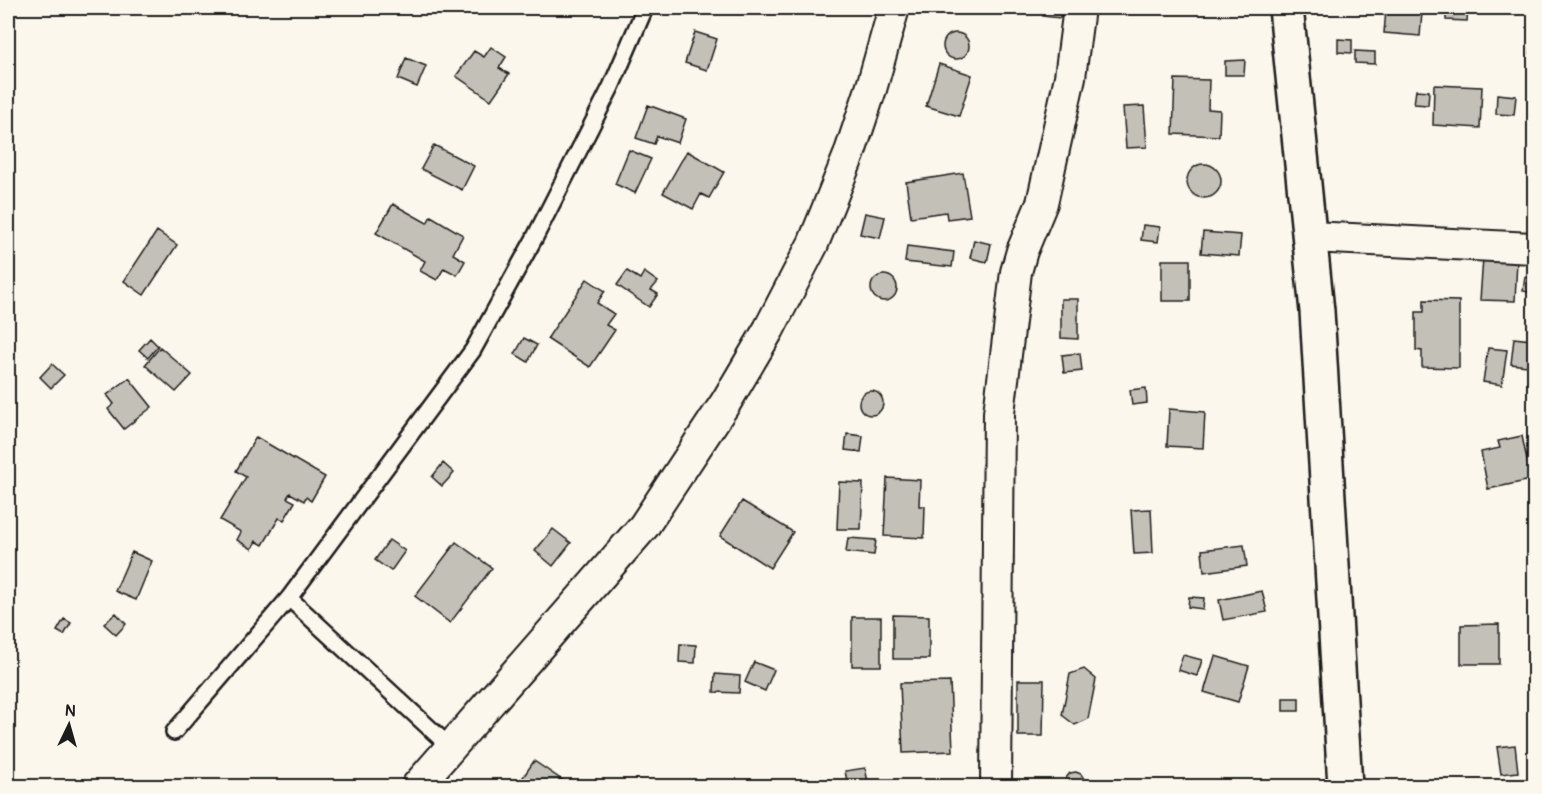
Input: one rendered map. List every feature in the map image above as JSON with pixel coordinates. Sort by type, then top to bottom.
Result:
[{"type":"street","points":[[417,786],[644,526],[737,384],[769,329],[813,244],[849,155],[894,8]]},
{"type":"street","points":[[996,786],[999,413],[1016,272],[1042,203],[1070,77],[1079,8]]},
{"type":"street","points":[[1286,8],[1318,323],[1345,786]]},
{"type":"street","points":[[1311,237],[1534,248]]},
{"type":"lane","points":[[174,732],[289,598],[473,350],[534,239],[611,87],[645,8]]},
{"type":"lane","points":[[289,598],[450,747]]},
{"type":"building","points":[[1044,8],[1061,8],[1060,18],[1043,16]]},
{"type":"building","points":[[1119,8],[1176,8],[1119,10]]},
{"type":"building","points":[[1446,8],[1468,8],[1467,21],[1446,20]]},
{"type":"building","points":[[1386,10],[1422,13],[1420,36],[1384,33]]},
{"type":"building","points":[[1534,22],[1534,54],[1531,54]]},
{"type":"building","points":[[695,32],[717,39],[707,70],[685,63]]},
{"type":"building","points":[[956,33],[965,37],[969,46],[965,55],[956,59],[947,55],[943,46],[947,37]]},
{"type":"building","points":[[1338,39],[1352,40],[1352,53],[1338,52]]},
{"type":"building","points":[[491,47],[506,57],[499,68],[509,74],[491,100],[456,76],[474,51],[484,57]]},
{"type":"building","points":[[1355,51],[1375,52],[1375,64],[1355,63]]},
{"type":"building","points":[[406,58],[426,66],[417,87],[398,79]]},
{"type":"building","points":[[1245,60],[1244,75],[1225,75],[1225,61]]},
{"type":"building","points":[[939,64],[972,75],[959,116],[926,106]]},
{"type":"building","points":[[1175,79],[1209,80],[1208,109],[1220,110],[1219,136],[1173,134]]},
{"type":"building","points":[[1434,85],[1482,87],[1480,128],[1433,125]]},
{"type":"building","points":[[1416,90],[1429,91],[1428,105],[1414,104]]},
{"type":"building","points":[[1497,94],[1516,96],[1514,115],[1496,114]]},
{"type":"building","points":[[648,105],[686,119],[678,143],[657,136],[654,144],[636,138]]},
{"type":"building","points":[[1144,106],[1147,147],[1126,148],[1123,107]]},
{"type":"building","points":[[434,145],[474,166],[462,190],[421,169]]},
{"type":"building","points":[[629,150],[651,159],[635,193],[615,184]]},
{"type":"building","points":[[687,151],[724,172],[709,198],[701,194],[693,209],[663,193]]},
{"type":"building","points":[[1204,164],[1216,169],[1221,181],[1216,193],[1204,198],[1192,193],[1187,181],[1192,169]]},
{"type":"building","points":[[963,173],[970,216],[947,219],[946,212],[911,217],[906,182]]},
{"type":"building","points":[[393,204],[427,223],[431,216],[463,235],[453,254],[465,261],[457,275],[444,268],[437,280],[420,271],[425,261],[376,233]]},
{"type":"building","points":[[865,213],[885,217],[880,238],[860,234]]},
{"type":"building","points":[[1143,225],[1160,227],[1158,242],[1141,240]]},
{"type":"building","points":[[157,231],[177,245],[144,295],[124,281]]},
{"type":"building","points":[[1203,232],[1241,235],[1239,256],[1201,253]]},
{"type":"building","points":[[974,240],[991,244],[987,262],[970,258]]},
{"type":"building","points":[[907,246],[954,252],[952,267],[905,262]]},
{"type":"building","points":[[1483,258],[1517,260],[1515,301],[1480,300]]},
{"type":"building","points":[[1162,260],[1190,260],[1190,301],[1162,301]]},
{"type":"building","points":[[627,271],[640,279],[644,272],[658,282],[651,290],[658,294],[649,307],[617,285]]},
{"type":"building","points":[[884,275],[893,279],[897,288],[893,297],[884,301],[875,297],[871,288],[875,279]]},
{"type":"building","points":[[1525,277],[1534,279],[1534,293],[1523,291]]},
{"type":"building","points":[[587,279],[605,291],[597,303],[614,314],[606,325],[615,330],[590,367],[547,339]]},
{"type":"building","points":[[1061,299],[1078,299],[1078,339],[1061,338]]},
{"type":"building","points":[[1424,300],[1459,301],[1459,368],[1422,367],[1422,351],[1416,350],[1416,312],[1424,312]]},
{"type":"building","points":[[150,338],[158,346],[148,358],[139,350]]},
{"type":"building","points":[[524,338],[537,345],[528,362],[515,354]]},
{"type":"building","points":[[1514,338],[1531,340],[1527,366],[1511,364]]},
{"type":"building","points":[[160,347],[192,375],[176,392],[145,365]]},
{"type":"building","points":[[1534,347],[1534,369],[1530,368]]},
{"type":"building","points":[[1488,348],[1507,350],[1502,385],[1483,382]]},
{"type":"building","points":[[1080,353],[1082,371],[1064,373],[1062,355]]},
{"type":"building","points":[[52,364],[64,375],[51,388],[40,377]]},
{"type":"building","points":[[129,378],[152,407],[124,429],[108,409],[114,404],[107,395]]},
{"type":"building","points":[[1146,388],[1147,403],[1132,405],[1130,390]]},
{"type":"building","points":[[871,391],[876,392],[882,398],[882,408],[876,414],[871,415],[866,414],[860,408],[859,403],[860,398],[866,392]]},
{"type":"building","points":[[1169,409],[1205,412],[1203,448],[1167,446]]},
{"type":"building","points":[[847,434],[863,436],[861,452],[845,450]]},
{"type":"building","points":[[1522,436],[1531,480],[1488,489],[1481,452],[1500,448],[1498,441]]},
{"type":"building","points":[[256,437],[325,477],[311,501],[306,497],[304,501],[290,493],[287,498],[295,502],[284,520],[279,518],[263,545],[256,541],[252,549],[237,540],[241,532],[220,520],[246,477],[236,471]]},
{"type":"building","points":[[443,463],[454,473],[442,486],[432,477]]},
{"type":"building","points":[[887,478],[920,480],[919,506],[925,506],[924,538],[884,536]]},
{"type":"building","points":[[839,482],[863,483],[861,529],[837,529]]},
{"type":"building","points":[[742,501],[793,532],[770,568],[720,536]]},
{"type":"building","points":[[1151,509],[1153,553],[1134,554],[1131,510]]},
{"type":"building","points":[[553,529],[571,543],[553,566],[535,551]]},
{"type":"building","points":[[848,538],[876,540],[874,555],[846,552]]},
{"type":"building","points":[[389,540],[405,551],[391,571],[375,560]]},
{"type":"building","points":[[456,542],[492,568],[450,623],[415,596]]},
{"type":"building","points":[[1244,545],[1247,566],[1204,572],[1202,550]]},
{"type":"building","points":[[132,552],[152,561],[136,600],[115,591]]},
{"type":"building","points":[[1262,591],[1267,612],[1223,620],[1219,600]]},
{"type":"building","points":[[1189,597],[1204,598],[1203,609],[1188,607]]},
{"type":"building","points":[[116,613],[126,624],[116,635],[104,624]]},
{"type":"building","points":[[893,615],[929,616],[929,659],[893,659]]},
{"type":"building","points":[[852,617],[881,617],[881,666],[852,666]]},
{"type":"building","points":[[64,619],[71,623],[64,635],[57,631]]},
{"type":"building","points":[[1499,624],[1499,664],[1461,664],[1461,625]]},
{"type":"building","points":[[680,644],[696,645],[695,663],[679,662]]},
{"type":"building","points":[[1183,655],[1202,660],[1197,676],[1178,670]]},
{"type":"building","points":[[1215,656],[1249,666],[1238,702],[1204,692]]},
{"type":"building","points":[[754,662],[774,670],[765,691],[745,682]]},
{"type":"building","points":[[1084,669],[1096,679],[1088,719],[1075,725],[1062,715],[1070,674]]},
{"type":"building","points":[[715,674],[740,676],[739,693],[714,692]]},
{"type":"building","points":[[1018,680],[1044,680],[1043,736],[1018,736]]},
{"type":"building","points":[[950,682],[953,751],[903,753],[900,683]]},
{"type":"building","points":[[1283,698],[1299,698],[1299,711],[1283,711]]},
{"type":"building","points":[[1515,745],[1518,772],[1501,774],[1497,747]]},
{"type":"building","points":[[534,761],[571,786],[517,786]]},
{"type":"building","points":[[865,768],[868,782],[848,786],[845,771]]},
{"type":"building","points":[[1070,773],[1081,774],[1084,785],[1068,786],[1066,778]]}]
